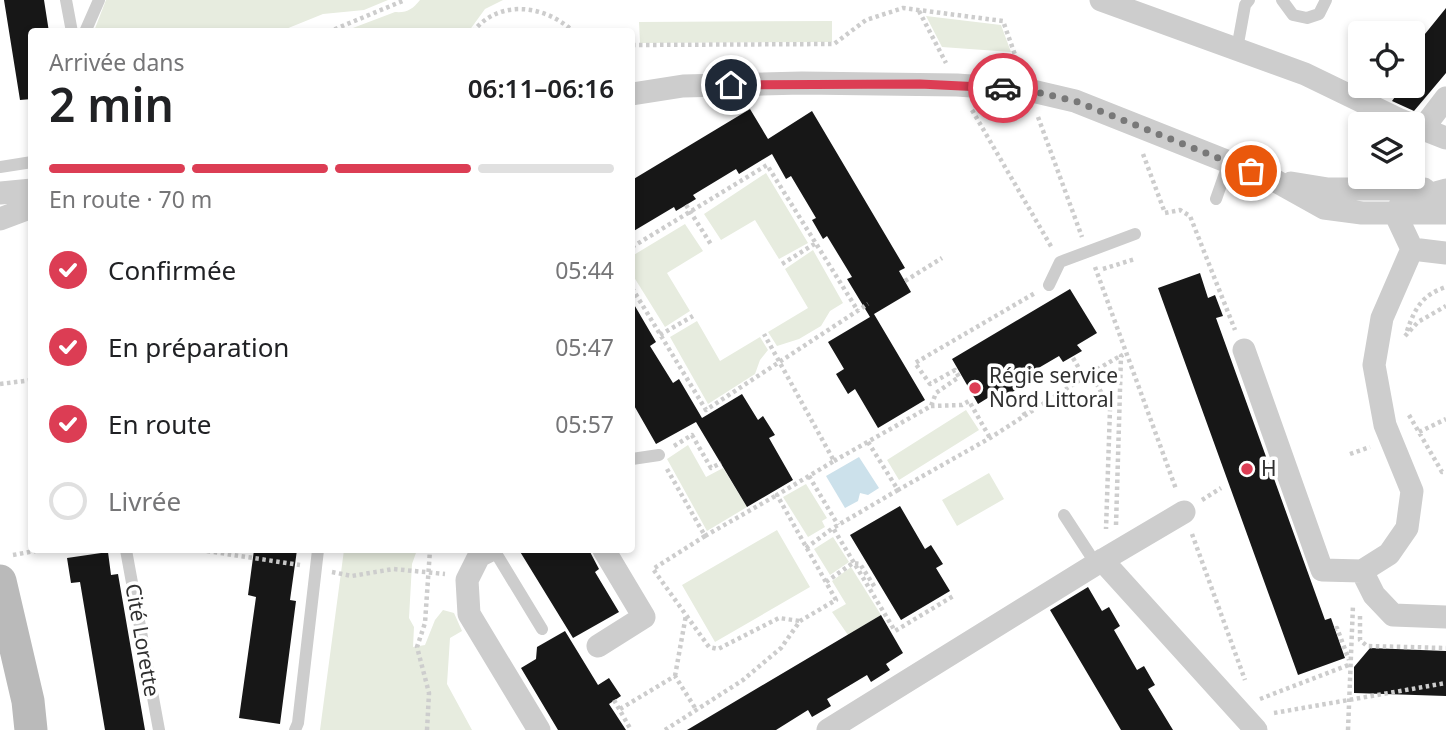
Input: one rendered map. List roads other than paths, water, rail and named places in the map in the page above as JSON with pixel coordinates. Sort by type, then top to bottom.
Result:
[{"type":"street","points":[[1101,0],[1305,74],[1383,112]]},
{"type":"street","points":[[635,94],[683,86],[802,83],[957,85],[1028,90],[1075,101],[1131,122],[1274,180],[1324,208],[1362,213],[1446,213]]},
{"type":"street","points":[[1425,125],[1446,98]]},
{"type":"street","points":[[1425,129],[1446,138]]},
{"type":"street","points":[[1274,180],[1328,190],[1446,189]]},
{"type":"street","points":[[1395,213],[1403,202],[1446,189]]},
{"type":"street","points":[[0,193],[28,190]]},
{"type":"street","points":[[0,219],[28,208]]},
{"type":"street","points":[[1244,350],[1322,570],[1362,571],[1389,554],[1407,528],[1412,491],[1385,425],[1374,365],[1382,318],[1412,249],[1395,213]]},
{"type":"street","points":[[1412,249],[1446,253]]},
{"type":"street","points":[[828,730],[1105,554],[1184,512]]},
{"type":"street","points":[[486,553],[479,556],[467,580],[469,614],[539,730]]},
{"type":"street","points":[[598,646],[643,617],[606,553]]},
{"type":"street","points":[[1105,554],[1263,717]]},
{"type":"street","points":[[4,568],[28,701],[30,730]]},
{"type":"street","points":[[1362,571],[1374,595],[1393,615],[1446,617]]},
{"type":"lane","points":[[66,0],[71,28]]},
{"type":"lane","points":[[87,28],[99,0]]},
{"type":"lane","points":[[1237,49],[1245,5],[1249,0]]},
{"type":"lane","points":[[1282,0],[1293,15],[1307,18],[1319,14],[1326,0]]},
{"type":"lane","points":[[1216,199],[1229,162]]},
{"type":"lane","points":[[0,167],[28,163]]},
{"type":"lane","points":[[1049,285],[1060,262],[1135,234]]},
{"type":"lane","points":[[635,459],[659,455]]},
{"type":"lane","points":[[1064,515],[1105,554]]},
{"type":"lane","name":"Cité Lorette","points":[[127,553],[159,730]]},
{"type":"lane","points":[[295,730],[318,553]]},
{"type":"lane","points":[[494,553],[542,629]]},
{"type":"water","points":[[859,457],[879,488],[868,495],[860,493],[858,501],[845,508],[826,476]]},
{"type":"place","name":"Régie service Nord Littoral","points":[[975,388]]},
{"type":"place","name":"H","points":[[1247,469]]}]
